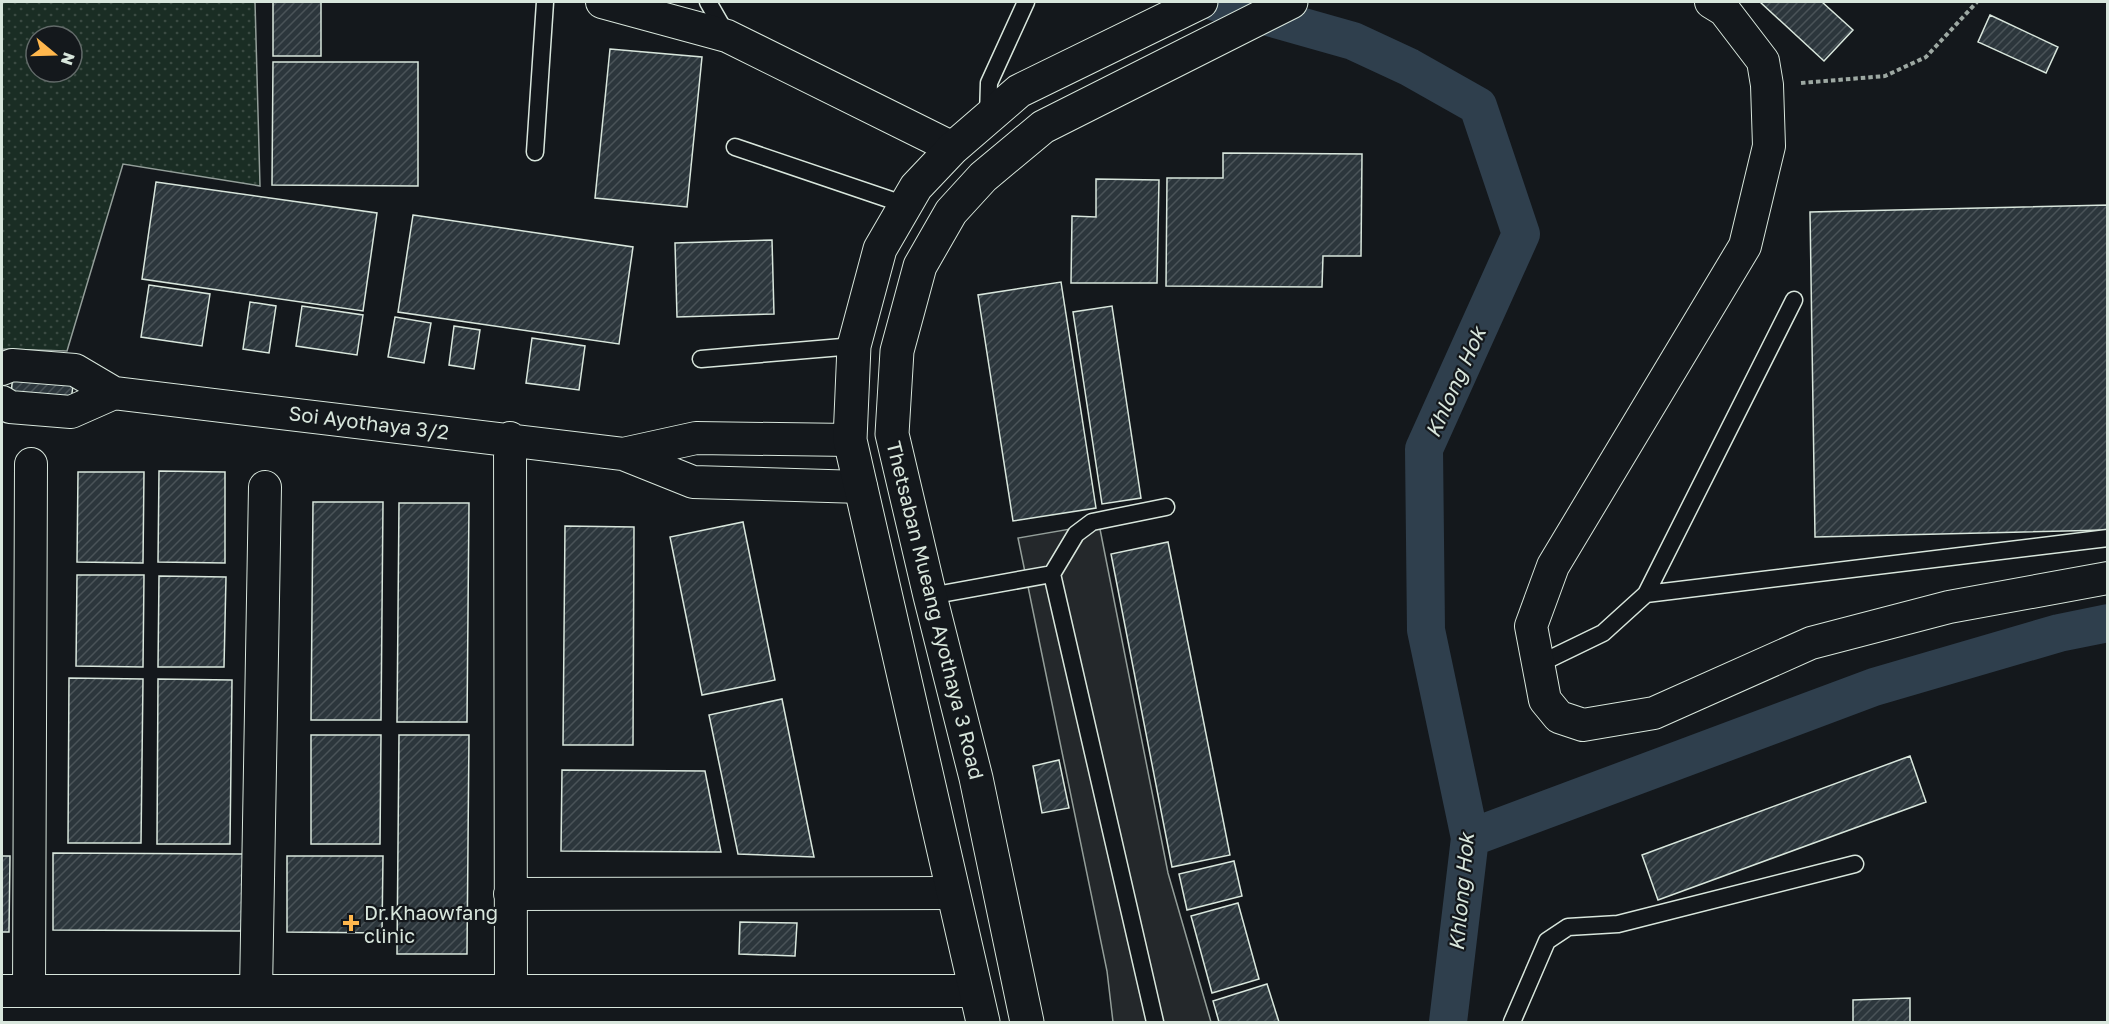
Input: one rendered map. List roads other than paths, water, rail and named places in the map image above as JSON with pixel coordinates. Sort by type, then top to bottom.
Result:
[{"type":"street","points":[[602,2],[727,36],[953,148]]},
{"type":"street","points":[[983,1023],[850,440],[854,346],[880,249],[916,186],[953,148],[1019,91],[1202,2]]},
{"type":"street","name":"Thetsaban Mueang Ayothaya 3 Road","points":[[1027,1023],[976,778],[892,434],[897,351],[920,266],[951,212],[983,177],[1043,127],[1292,2]]},
{"type":"street","points":[[1711,2],[1724,10],[1763,61],[1767,85],[1769,146],[1744,246],[1553,566],[1531,626],[1545,700],[1558,717],[1583,725],[1654,713],[1811,643],[1949,607],[2108,578]]},
{"type":"street","points":[[2,369],[12,365],[75,370],[114,393]]},
{"type":"street","points":[[2,402],[10,406],[71,412],[114,393]]},
{"type":"street","name":"Soi Ayothaya 3/2","points":[[114,393],[510,438],[623,454],[693,482],[861,487]]},
{"type":"street","points":[[510,438],[511,991]]},
{"type":"street","name":"Soi Ayothaya 3/2","points":[[623,454],[696,438],[850,440]]},
{"type":"street","points":[[31,464],[15,991],[976,991]]},
{"type":"street","points":[[256,991],[265,487]]},
{"type":"street","points":[[930,791],[976,778]]},
{"type":"street","points":[[510,894],[953,893]]},
{"type":"lane","points":[[535,152],[545,2]]},
{"type":"lane","points":[[708,2],[727,36]]},
{"type":"lane","points":[[988,116],[989,83],[1026,2]]},
{"type":"lane","points":[[735,147],[906,205]]},
{"type":"lane","points":[[1537,665],[1603,633],[1646,594],[1794,300]]},
{"type":"lane","points":[[701,360],[854,346]]},
{"type":"lane","points":[[1155,1023],[1052,574],[1076,534],[1092,522],[1166,507]]},
{"type":"lane","points":[[1646,594],[2108,538]]},
{"type":"lane","points":[[930,596],[1052,574]]},
{"type":"lane","points":[[1512,1023],[1547,940],[1568,927],[1618,924],[1855,864]]},
{"type":"waterway","name":"Khlong Hok","points":[[1215,2],[1353,41],[1409,67],[1478,106],[1521,234],[1424,449],[1426,630],[1470,838],[1448,1022]]},
{"type":"waterway","points":[[1470,838],[1874,687],[2059,633],[2108,623]]},
{"type":"place","name":"Dr.Khaowfang clinic","points":[[351,923]]}]
